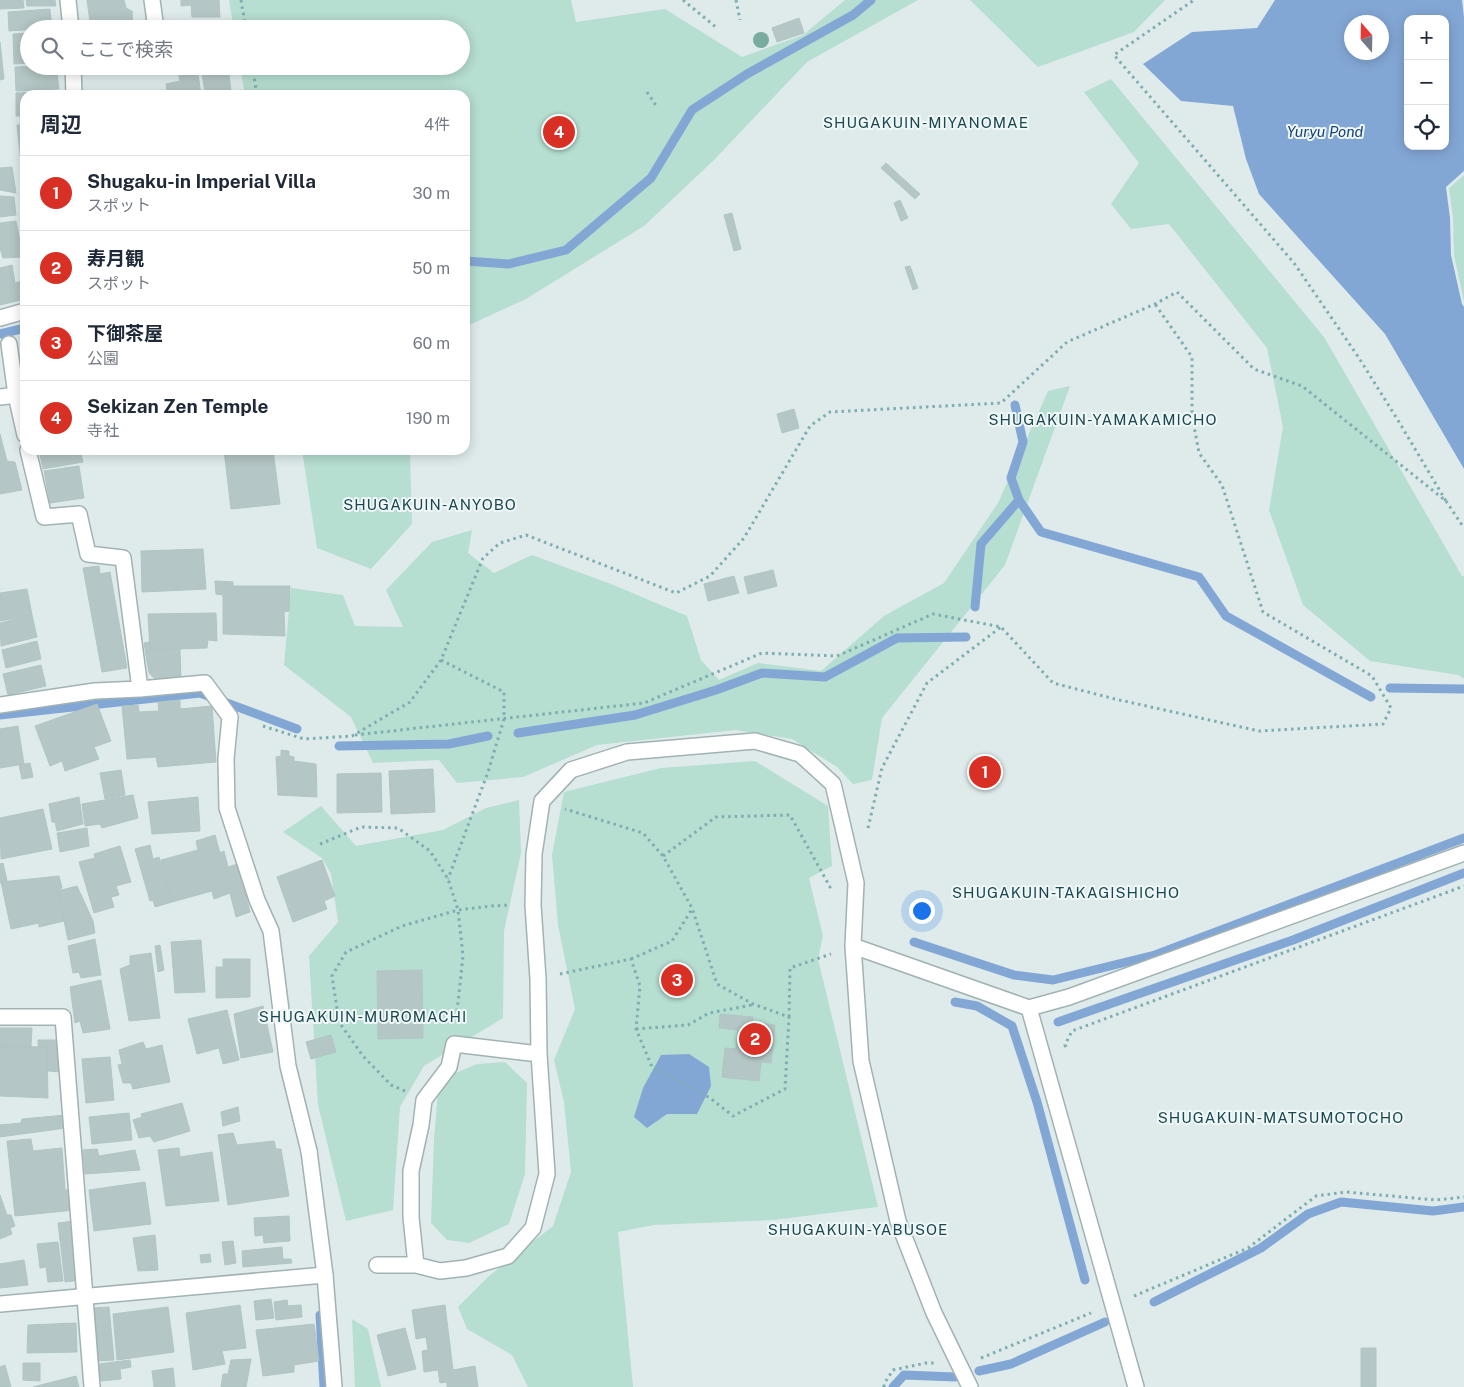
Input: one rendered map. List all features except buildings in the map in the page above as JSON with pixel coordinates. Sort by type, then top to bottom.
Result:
[{"type":"street","points":[[68,0],[70,20]]},
{"type":"street","points":[[152,0],[155,20]]},
{"type":"street","points":[[74,75],[74,90]]},
{"type":"street","points":[[0,318],[20,312]]},
{"type":"street","points":[[9,344],[20,412]]},
{"type":"street","points":[[0,397],[16,394]]},
{"type":"street","points":[[29,455],[44,517],[79,514],[88,554],[124,558],[140,689]]},
{"type":"street","points":[[0,705],[95,691],[205,684],[230,717],[226,759],[227,808],[257,900],[271,931],[288,1066],[309,1150],[325,1275],[334,1387]]},
{"type":"street","points":[[377,1265],[416,1265],[440,1271],[466,1268],[508,1256],[533,1228],[547,1174],[539,1054],[538,979],[533,905],[534,854],[542,801],[571,770],[627,752],[754,741],[800,754],[833,784],[856,883],[853,946],[862,1061],[898,1221],[934,1314],[970,1387]]},
{"type":"street","points":[[853,946],[1029,1008],[1069,997],[1464,853]]},
{"type":"street","points":[[1029,1008],[1136,1387]]},
{"type":"street","points":[[0,1017],[63,1018],[92,1387]]},
{"type":"street","points":[[416,1265],[411,1217],[411,1171],[424,1100],[449,1067],[454,1044],[539,1054]]},
{"type":"street","points":[[0,1304],[325,1275]]},
{"type":"path","points":[[241,0],[244,20]]},
{"type":"path","points":[[684,0],[717,28]]},
{"type":"path","points":[[736,0],[740,20]]},
{"type":"path","points":[[1194,0],[1114,55],[1294,263],[1359,358],[1464,528]]},
{"type":"path","points":[[254,75],[256,90]]},
{"type":"path","points":[[647,92],[657,107]]},
{"type":"path","points":[[352,736],[410,702],[441,660],[483,558],[500,543],[526,535],[676,593],[710,576],[744,538],[810,426],[830,412],[1002,403],[1067,342],[1155,304],[1177,292],[1254,369],[1302,386],[1446,501]]},
{"type":"path","points":[[262,726],[304,739],[352,736],[644,703],[762,653],[837,656],[932,614],[1001,627],[1053,683],[1259,731],[1383,724],[1391,708],[1372,676],[1263,612],[1222,485],[1199,453],[1192,415],[1192,357],[1155,304]]},
{"type":"path","points":[[866,835],[882,768],[927,683],[1001,627]]},
{"type":"path","points":[[441,660],[504,692],[504,719],[488,772],[448,879]]},
{"type":"path","points":[[542,801],[643,833],[663,856],[692,908],[717,984],[752,1004],[788,1017]]},
{"type":"path","points":[[663,856],[716,817],[790,815],[830,887],[856,883]]},
{"type":"path","points":[[320,844],[360,827],[398,828],[430,851],[448,879],[458,910],[463,956],[454,1044]]},
{"type":"path","points":[[1065,1045],[1072,1031],[1464,886]]},
{"type":"path","points":[[424,1100],[391,1085],[363,1056],[339,1022],[332,976],[346,952],[402,926],[458,910],[491,906],[533,905]]},
{"type":"path","points":[[538,979],[631,959],[672,941],[692,908]]},
{"type":"path","points":[[631,959],[640,986],[636,1029],[652,1067],[710,1098],[733,1116],[785,1090],[790,968],[853,946]]},
{"type":"path","points":[[636,1029],[688,1025],[710,1013],[752,1004]]},
{"type":"path","points":[[884,1387],[893,1370],[926,1362],[960,1366],[1248,1248],[1316,1196],[1346,1192],[1436,1200],[1464,1197]]},
{"type":"green space","points":[[229,0],[571,0],[576,22],[665,9],[742,57],[803,35],[845,0],[918,0],[807,62],[714,160],[644,226],[526,299],[470,325],[470,90],[244,90],[242,75],[470,75],[470,20],[232,20]]},
{"type":"green space","points":[[970,0],[1165,0],[1134,32],[1038,67]]},
{"type":"green space","points":[[1111,79],[1324,337],[1462,576],[1464,576],[1464,679],[1458,675],[1370,661],[1303,605],[1269,510],[1283,427],[1267,348],[1169,224],[1131,229],[1111,204],[1139,163],[1084,92]]},
{"type":"green space","points":[[1464,175],[1464,302],[1454,255],[1453,218],[1449,188]]},
{"type":"green space","points":[[1070,386],[1005,565],[882,718],[872,780],[853,784],[837,767],[792,739],[735,730],[597,745],[523,777],[457,783],[439,760],[373,763],[351,717],[284,665],[291,588],[343,595],[355,626],[403,627],[386,590],[432,542],[472,530],[468,553],[494,573],[532,555],[611,584],[687,616],[701,660],[719,680],[758,663],[821,671],[884,616],[944,583],[998,503],[1048,391]]},
{"type":"green space","points":[[303,455],[410,455],[412,524],[371,569],[317,548]]},
{"type":"green space","points":[[755,761],[828,806],[832,866],[809,878],[823,936],[818,959],[878,1207],[773,1220],[654,1225],[618,1232],[633,1387],[528,1387],[512,1355],[467,1329],[458,1307],[489,1276],[553,1226],[571,1172],[564,1102],[554,1060],[575,1009],[558,925],[552,855],[564,792],[661,768]]},
{"type":"green space","points":[[519,800],[521,853],[504,931],[503,1018],[424,1066],[400,1107],[393,1210],[346,1221],[318,1105],[309,956],[338,922],[331,874],[322,858],[283,832],[321,806],[356,846],[443,830],[486,808]]},
{"type":"green space","points":[[505,1062],[527,1083],[525,1174],[509,1224],[469,1243],[447,1240],[431,1223],[434,1139],[439,1080],[477,1064]]},
{"type":"green space","points":[[352,1319],[368,1329],[381,1387],[355,1387]]},
{"type":"water","name":"Yuryu Pond","points":[[1275,0],[1462,0],[1464,17],[1464,171],[1446,187],[1450,218],[1451,255],[1464,307],[1464,469],[1385,334],[1259,194],[1246,159],[1233,106],[1181,101],[1143,64],[1192,32],[1257,28]]},
{"type":"water","points":[[689,1054],[709,1067],[711,1086],[697,1114],[667,1114],[647,1128],[634,1117],[643,1088],[661,1055]]},
{"type":"waterway","points":[[470,261],[509,264],[566,250],[651,178],[692,110],[747,74],[853,15],[871,0]]},
{"type":"waterway","points":[[0,334],[20,329]]},
{"type":"waterway","points":[[1015,405],[1023,442],[1011,478],[1019,500]]},
{"type":"waterway","points":[[975,607],[981,544],[1019,500],[1041,532],[1199,577],[1226,616],[1371,697]]},
{"type":"waterway","points":[[518,733],[635,715],[716,690],[762,673],[825,677],[897,638],[966,637]]},
{"type":"waterway","points":[[1390,688],[1464,689]]},
{"type":"waterway","points":[[0,715],[200,693],[297,729]]},
{"type":"waterway","points":[[339,746],[449,744],[488,736]]},
{"type":"waterway","points":[[914,942],[1014,975],[1053,980],[1155,955],[1464,838]]},
{"type":"waterway","points":[[1058,1022],[1293,940],[1464,873]]},
{"type":"waterway","points":[[955,1002],[977,1006],[1012,1026],[1037,1102],[1085,1280]]},
{"type":"waterway","points":[[1154,1302],[1261,1248],[1308,1214],[1341,1202],[1433,1211],[1464,1207]]},
{"type":"waterway","points":[[320,1315],[324,1387]]},
{"type":"waterway","points":[[979,1371],[1011,1364],[1105,1322]]},
{"type":"waterway","points":[[893,1387],[904,1375],[955,1377]]},
{"type":"place","name":"Sekizan Zen Temple","points":[[559,132]]},
{"type":"place","name":"Shugaku-in Imperial Villa","points":[[985,772]]},
{"type":"place","name":"下御茶屋","points":[[677,980]]},
{"type":"place","name":"寿月観","points":[[755,1039]]},
{"type":"district","name":"SHUGAKUIN-MIYANOMAE","points":[[926,122]]},
{"type":"district","name":"SHUGAKUIN-YAMAKAMICHO","points":[[1103,419]]},
{"type":"district","name":"SHUGAKUIN-ANYOBO","points":[[430,504]]},
{"type":"district","name":"SHUGAKUIN-TAKAGISHICHO","points":[[1066,892]]},
{"type":"district","name":"SHUGAKUIN-MUROMACHI","points":[[363,1016]]},
{"type":"district","name":"SHUGAKUIN-MATSUMOTOCHO","points":[[1281,1117]]},
{"type":"district","name":"SHUGAKUIN-YABUSOE","points":[[858,1229]]}]
